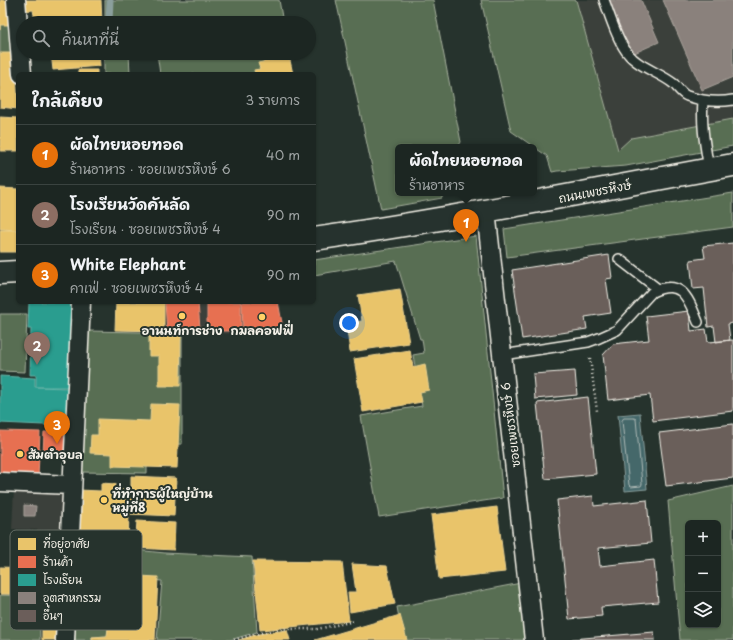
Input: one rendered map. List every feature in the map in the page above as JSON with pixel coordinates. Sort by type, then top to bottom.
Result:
[{"type":"main road","name":"ถนนเพชรหึงษ์","points":[[316,239],[486,211],[733,165]]},
{"type":"main road","points":[[0,273],[16,272]]},
{"type":"street","points":[[16,0],[17,16]]},
{"type":"street","points":[[21,60],[22,72]]},
{"type":"street","name":"ซอยเพชรหึงษ์ 6","points":[[486,211],[534,640]]},
{"type":"street","points":[[70,530],[81,304]]},
{"type":"street","points":[[0,482],[72,485]]},
{"type":"street","points":[[65,630],[65,640]]},
{"type":"lane","points":[[604,0],[624,49],[639,64],[673,84],[685,96],[703,101],[733,100]]},
{"type":"lane","points":[[703,101],[701,119],[709,169]]},
{"type":"lane","points":[[619,259],[658,289]]},
{"type":"lane","points":[[502,355],[588,342],[599,338],[617,330],[652,292],[658,289],[673,287],[678,289],[689,299],[698,322]]},
{"type":"path","points":[[588,342],[597,411]]},
{"type":"path","points":[[234,640],[281,629],[317,629],[355,622]]},
{"type":"shaded area","points":[[576,0],[733,0],[733,129],[618,150]]},
{"type":"shaded area","points":[[162,304],[280,304],[284,335],[164,332]]},
{"type":"shaded area","points":[[14,490],[65,492],[63,530],[12,529]]},
{"type":"green space","points":[[105,0],[279,0],[282,16],[105,16]]},
{"type":"green space","points":[[336,0],[433,0],[461,142],[460,144],[395,144],[395,196],[442,196],[442,198],[381,209]]},
{"type":"green space","points":[[481,0],[576,0],[618,150],[631,138],[733,119],[733,146],[626,166],[552,172],[547,156],[537,149],[537,144],[530,144],[511,131]]},
{"type":"green space","points":[[0,16],[13,16],[14,55],[0,56]]},
{"type":"green space","points":[[104,60],[129,60],[130,72],[104,72]]},
{"type":"green space","points":[[158,60],[281,60],[269,72],[160,72]]},
{"type":"green space","points":[[733,193],[733,227],[507,257],[504,229]]},
{"type":"green space","points":[[476,236],[503,498],[379,517],[361,416],[422,406],[413,355],[424,353],[422,339],[420,339],[396,261],[316,275],[316,260]]},
{"type":"green space","points":[[0,314],[27,314],[25,372],[0,371]]},
{"type":"green space","points":[[89,331],[182,333],[182,444],[147,445],[147,473],[81,472]]},
{"type":"green space","points":[[733,486],[733,640],[680,640],[668,501]]},
{"type":"green space","points":[[142,551],[252,557],[257,632],[230,640],[157,640],[162,581],[142,579]]},
{"type":"green space","points":[[521,583],[527,640],[403,640],[397,607]]},
{"type":"green space","points":[[0,595],[10,595],[10,630],[40,630],[40,640],[0,640]]},
{"type":"green space","points":[[75,630],[108,630],[107,636],[92,637],[92,640],[75,640]]},
{"type":"water","points":[[640,413],[647,489],[625,491],[618,415]]},
{"type":"building: ที่อยู่อาศัย","points":[[0,0],[9,0],[11,25],[0,25]]},
{"type":"building: ที่อยู่อาศัย","points":[[20,0],[101,0],[102,16],[34,16],[33,10],[21,11]]},
{"type":"building: ที่อยู่อาศัย","points":[[0,53],[15,53],[16,109],[0,107]]},
{"type":"building: ที่อยู่อาศัย","points":[[52,60],[100,60],[100,66],[53,70]]},
{"type":"building: ที่อยู่อาศัย","points":[[271,60],[290,60],[293,72],[254,72],[254,70],[260,69],[258,63]]},
{"type":"building: ที่อยู่อาศัย","points":[[78,70],[97,70],[97,72],[78,72]]},
{"type":"building: ที่อยู่อาศัย","points":[[0,117],[16,118],[16,151],[0,151]]},
{"type":"building: ที่อยู่อาศัย","points":[[0,188],[16,189],[16,230],[0,229]]},
{"type":"building: ที่อยู่อาศัย","points":[[0,230],[16,230],[16,252],[0,252]]},
{"type":"building: ที่อยู่อาศัย","points":[[400,289],[409,343],[350,352],[346,323],[362,321],[358,295]]},
{"type":"building: ที่อยู่อาศัย","points":[[116,304],[164,304],[164,331],[115,330]]},
{"type":"building: ที่อยู่อาศัย","points":[[149,336],[181,336],[180,386],[159,386],[159,356],[149,356]]},
{"type":"building: ที่อยู่อาศัย","points":[[410,350],[413,367],[425,364],[429,390],[420,392],[422,402],[363,412],[354,359]]},
{"type":"building: ที่อยู่อาศัย","points":[[151,404],[180,405],[177,468],[112,466],[112,454],[90,453],[91,435],[98,435],[98,419],[150,421]]},
{"type":"building: ที่อยู่อาศัย","points":[[131,476],[176,478],[174,516],[129,514],[128,530],[78,530],[79,490],[101,491],[101,483],[116,484],[115,490],[131,490]]},
{"type":"building: ที่อยู่อาศัย","points":[[497,507],[505,572],[439,579],[431,515]]},
{"type":"building: ที่อยู่อาศัย","points":[[137,521],[175,523],[174,550],[142,548],[142,530],[136,530]]},
{"type":"building: ที่อยู่อาศัย","points":[[253,561],[342,562],[349,621],[260,630]]},
{"type":"building: ที่อยู่อาศัย","points":[[352,564],[387,566],[395,604],[350,612],[348,592],[356,592]]},
{"type":"building: ที่อยู่อาศัย","points":[[0,567],[10,567],[10,594],[0,594]]},
{"type":"building: ที่อยู่อาศัย","points":[[142,576],[158,577],[155,640],[92,640],[92,637],[107,636],[108,630],[142,630]]},
{"type":"building: ที่อยู่อาศัย","points":[[400,615],[407,640],[315,640]]},
{"type":"building: ที่อยู่อาศัย","points":[[42,630],[62,630],[62,640],[42,640]]},
{"type":"building: ที่อยู่อาศัย","points":[[287,630],[290,640],[239,640],[259,634]]},
{"type":"building: ร้านค้า","name":"อานนท์การช่าง","points":[[165,304],[198,304],[200,329],[167,331]]},
{"type":"building: ร้านค้า","points":[[207,304],[241,304],[241,331],[207,331]]},
{"type":"building: ร้านค้า","name":"กมลคอฟฟี่","points":[[242,304],[278,304],[284,333],[243,331]]},
{"type":"building: ร้านค้า","name":"ส้มตำอุบล","points":[[0,431],[40,432],[38,478],[0,476]]},
{"type":"building: ร้านค้า","points":[[44,432],[71,432],[70,456],[43,455]]},
{"type":"building: โรงเรียน","points":[[29,304],[73,304],[71,387],[36,387],[36,375],[30,375],[31,329],[28,329]]},
{"type":"building: โรงเรียน","points":[[0,376],[35,378],[35,387],[68,388],[66,426],[0,423]]},
{"type":"building: อุตสาหกรรม","points":[[607,0],[641,0],[659,42],[630,55]]},
{"type":"building: อุตสาหกรรม","points":[[663,0],[733,0],[733,77],[702,90]]},
{"type":"building: อุตสาหกรรม","points":[[24,505],[36,506],[35,516],[24,516]]},
{"type":"building: อื่นๆ","points":[[733,243],[733,323],[728,324],[730,340],[716,342],[714,326],[708,327],[704,288],[693,289],[690,260],[705,258],[703,246]]},
{"type":"building: อื่นๆ","points":[[609,255],[612,278],[606,279],[611,313],[585,317],[587,329],[522,339],[512,270]]},
{"type":"building: อื่นๆ","points":[[689,311],[691,331],[706,329],[708,342],[733,340],[733,411],[653,421],[650,395],[608,400],[603,355],[613,344],[649,340],[646,316]]},
{"type":"building: อื่นๆ","points":[[575,371],[577,395],[535,399],[533,374]]},
{"type":"building: อื่นๆ","points":[[588,397],[596,474],[545,479],[537,403]]},
{"type":"building: อื่นๆ","points":[[733,424],[733,478],[666,486],[659,433]]},
{"type":"building: อื่นๆ","points":[[593,496],[594,506],[647,500],[651,543],[598,548],[600,566],[654,560],[658,602],[601,607],[602,616],[569,619],[557,500]]},
{"type":"building: อื่นๆ","points":[[654,632],[655,640],[572,640],[572,639]]},
{"type":"waterway","points":[[109,16],[110,0]]},
{"type":"place","name":"ผัดไทยหอยทอด","points":[[466,242]]},
{"type":"place","name":"อานนท์การช่าง","points":[[182,316]]},
{"type":"place","name":"กมลคอฟฟี่","points":[[262,317]]},
{"type":"place","name":"โรงเรียนวัดคันลัด","points":[[37,365]]},
{"type":"place","name":"White Elephant","points":[[57,444]]},
{"type":"place","name":"ส้มตำอุบล","points":[[20,454]]},
{"type":"place","name":"ที่ทำการผู้ใหญ่บ้าน หมู่ที่8","points":[[104,500]]}]
